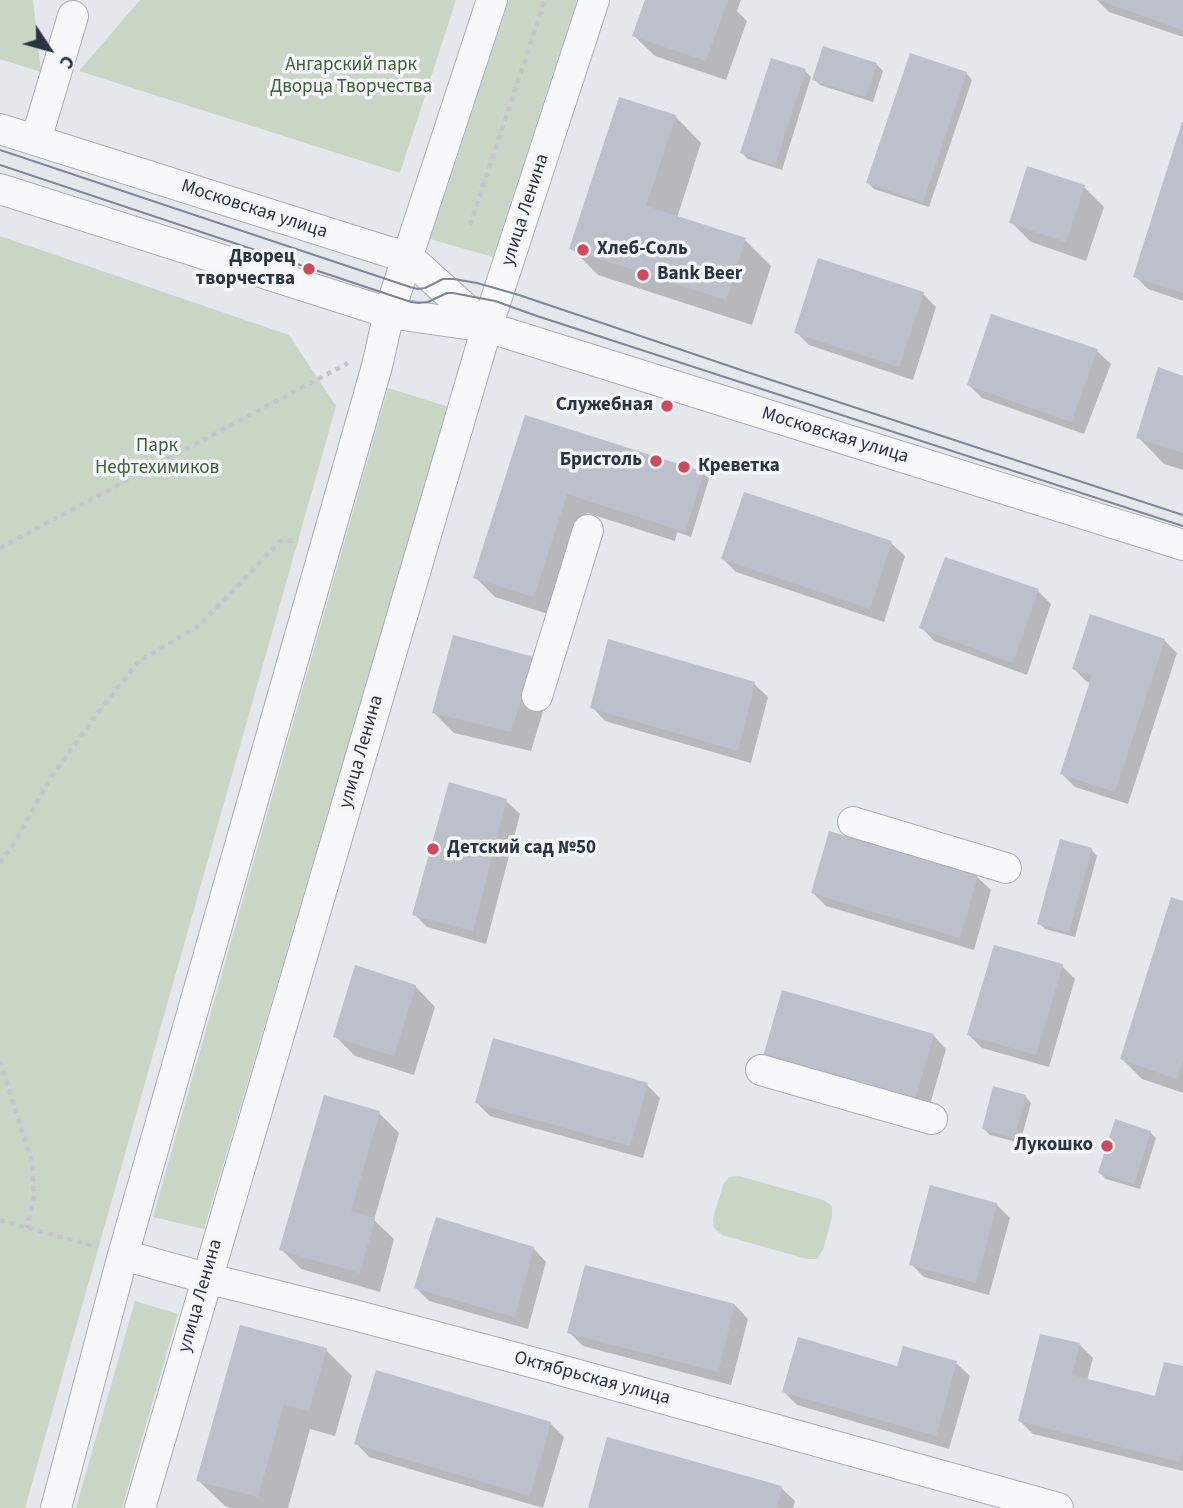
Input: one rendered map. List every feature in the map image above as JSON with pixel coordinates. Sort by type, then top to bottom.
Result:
[{"type":"street","points":[[56,1508],[123,1255],[390,313],[492,0]]},
{"type":"street","name":"улица Ленина","points":[[140,1508],[487,327],[594,0]]},
{"type":"street","points":[[37,141],[73,16]]},
{"type":"street","name":"Московская улица","points":[[0,129],[389,253],[407,256],[487,327]]},
{"type":"street","name":"Московская улица","points":[[0,189],[390,313],[487,327],[1183,545]]},
{"type":"street","points":[[537,696],[588,530]]},
{"type":"street","points":[[853,822],[1006,868]]},
{"type":"street","points":[[761,1070],[932,1119]]},
{"type":"street","name":"Октябрьская улица","points":[[123,1255],[548,1367],[1058,1508]]},
{"type":"path","points":[[470,225],[545,0]]},
{"type":"path","points":[[0,548],[355,359]]},
{"type":"path","points":[[0,863],[51,776],[139,661],[197,627],[279,541],[305,540]]},
{"type":"path","points":[[0,1061],[32,1162],[34,1197],[27,1228]]},
{"type":"path","points":[[0,1220],[123,1255]]},
{"type":"green space","points":[[0,0],[33,0],[41,72],[0,59]]},
{"type":"green space","name":"Ангарский парк Дворца Творчества","points":[[140,0],[456,0],[400,173],[79,71]]},
{"type":"green space","points":[[509,0],[577,0],[493,257],[430,239]]},
{"type":"green space","name":"Парк Нефтехимиков","points":[[0,236],[289,335],[336,406],[25,1508],[0,1508]]},
{"type":"green space","points":[[388,388],[449,407],[204,1229],[153,1217]]},
{"type":"green space","points":[[739,1176],[823,1200],[832,1206],[832,1217],[823,1250],[817,1259],[807,1259],[722,1235],[714,1228],[713,1218],[723,1185],[729,1177]]},
{"type":"green space","points":[[135,1301],[178,1314],[122,1508],[76,1508]]},
{"type":"building","points":[[645,0],[728,0],[706,61],[632,36]]},
{"type":"building","points":[[1098,0],[1183,0],[1183,30]]},
{"type":"building","points":[[823,46],[877,63],[866,97],[812,80]]},
{"type":"building","points":[[910,53],[967,72],[923,202],[866,183]]},
{"type":"building","points":[[771,58],[806,69],[775,165],[740,153]]},
{"type":"building","points":[[619,97],[676,115],[646,206],[746,238],[726,300],[569,249]]},
{"type":"building","points":[[1183,122],[1183,293],[1133,277]]},
{"type":"building","points":[[1027,166],[1085,185],[1066,242],[1009,223]]},
{"type":"building","points":[[818,258],[924,292],[899,367],[794,333]]},
{"type":"building","points":[[991,314],[1098,349],[1071,422],[967,385]]},
{"type":"building","points":[[1158,367],[1183,376],[1183,453],[1136,438]]},
{"type":"building","points":[[525,415],[704,472],[685,532],[567,494],[534,597],[473,578]]},
{"type":"building","points":[[744,492],[892,541],[870,609],[721,559]]},
{"type":"building","points":[[945,557],[1039,589],[1013,663],[919,628]]},
{"type":"building","points":[[1090,614],[1165,639],[1115,792],[1060,774],[1092,675],[1072,669]]},
{"type":"building","points":[[453,635],[534,657],[511,732],[432,713]]},
{"type":"building","points":[[608,639],[755,682],[738,751],[590,708]]},
{"type":"building","points":[[449,782],[507,799],[473,931],[412,915]]},
{"type":"building","points":[[829,831],[978,875],[960,938],[811,893]]},
{"type":"building","points":[[1060,839],[1092,848],[1069,932],[1037,924]]},
{"type":"building","points":[[1171,897],[1183,901],[1183,1060],[1177,1079],[1120,1059]]},
{"type":"building","points":[[994,945],[1063,964],[1036,1055],[967,1035]]},
{"type":"building","points":[[355,965],[416,985],[394,1056],[333,1037]]},
{"type":"building","points":[[782,990],[934,1034],[914,1103],[762,1060]]},
{"type":"building","points":[[493,1038],[648,1083],[630,1146],[475,1103]]},
{"type":"building","points":[[993,1086],[1026,1095],[1014,1138],[982,1129]]},
{"type":"building","points":[[324,1095],[380,1111],[351,1211],[375,1218],[360,1273],[279,1250]]},
{"type":"building","points":[[1115,1119],[1151,1131],[1134,1184],[1098,1173]]},
{"type":"building","points":[[930,1185],[997,1203],[976,1283],[909,1265]]},
{"type":"building","points":[[436,1217],[534,1247],[515,1317],[414,1288]]},
{"type":"building","points":[[585,1265],[735,1304],[718,1372],[567,1333]]},
{"type":"building","points":[[240,1325],[327,1348],[309,1411],[284,1404],[258,1497],[196,1481]]},
{"type":"building","points":[[1040,1334],[1080,1343],[1072,1375],[1155,1396],[1164,1362],[1183,1366],[1183,1447],[1179,1462],[1018,1421]]},
{"type":"building","points":[[798,1337],[897,1366],[903,1346],[957,1361],[936,1436],[782,1392]]},
{"type":"building","points":[[376,1370],[551,1422],[530,1496],[354,1444]]},
{"type":"building","points":[[607,1437],[782,1486],[777,1508],[588,1508]]},
{"type":"tram line","points":[[0,150],[410,287],[425,288],[443,279],[454,279],[519,295],[1183,515]]},
{"type":"tram line","points":[[0,165],[411,302],[428,302],[447,293],[495,301],[1183,526]]},
{"type":"place","name":"Хлеб-Соль","points":[[583,250]]},
{"type":"place","name":"Дворец творчества","points":[[309,269]]},
{"type":"place","name":"Bank Beer","points":[[643,275]]},
{"type":"place","name":"Служебная","points":[[667,406]]},
{"type":"place","name":"Бристоль","points":[[656,461]]},
{"type":"place","name":"Креветка","points":[[684,467]]},
{"type":"place","name":"Детский сад №50","points":[[433,849]]},
{"type":"place","name":"Лукошко","points":[[1107,1146]]}]
